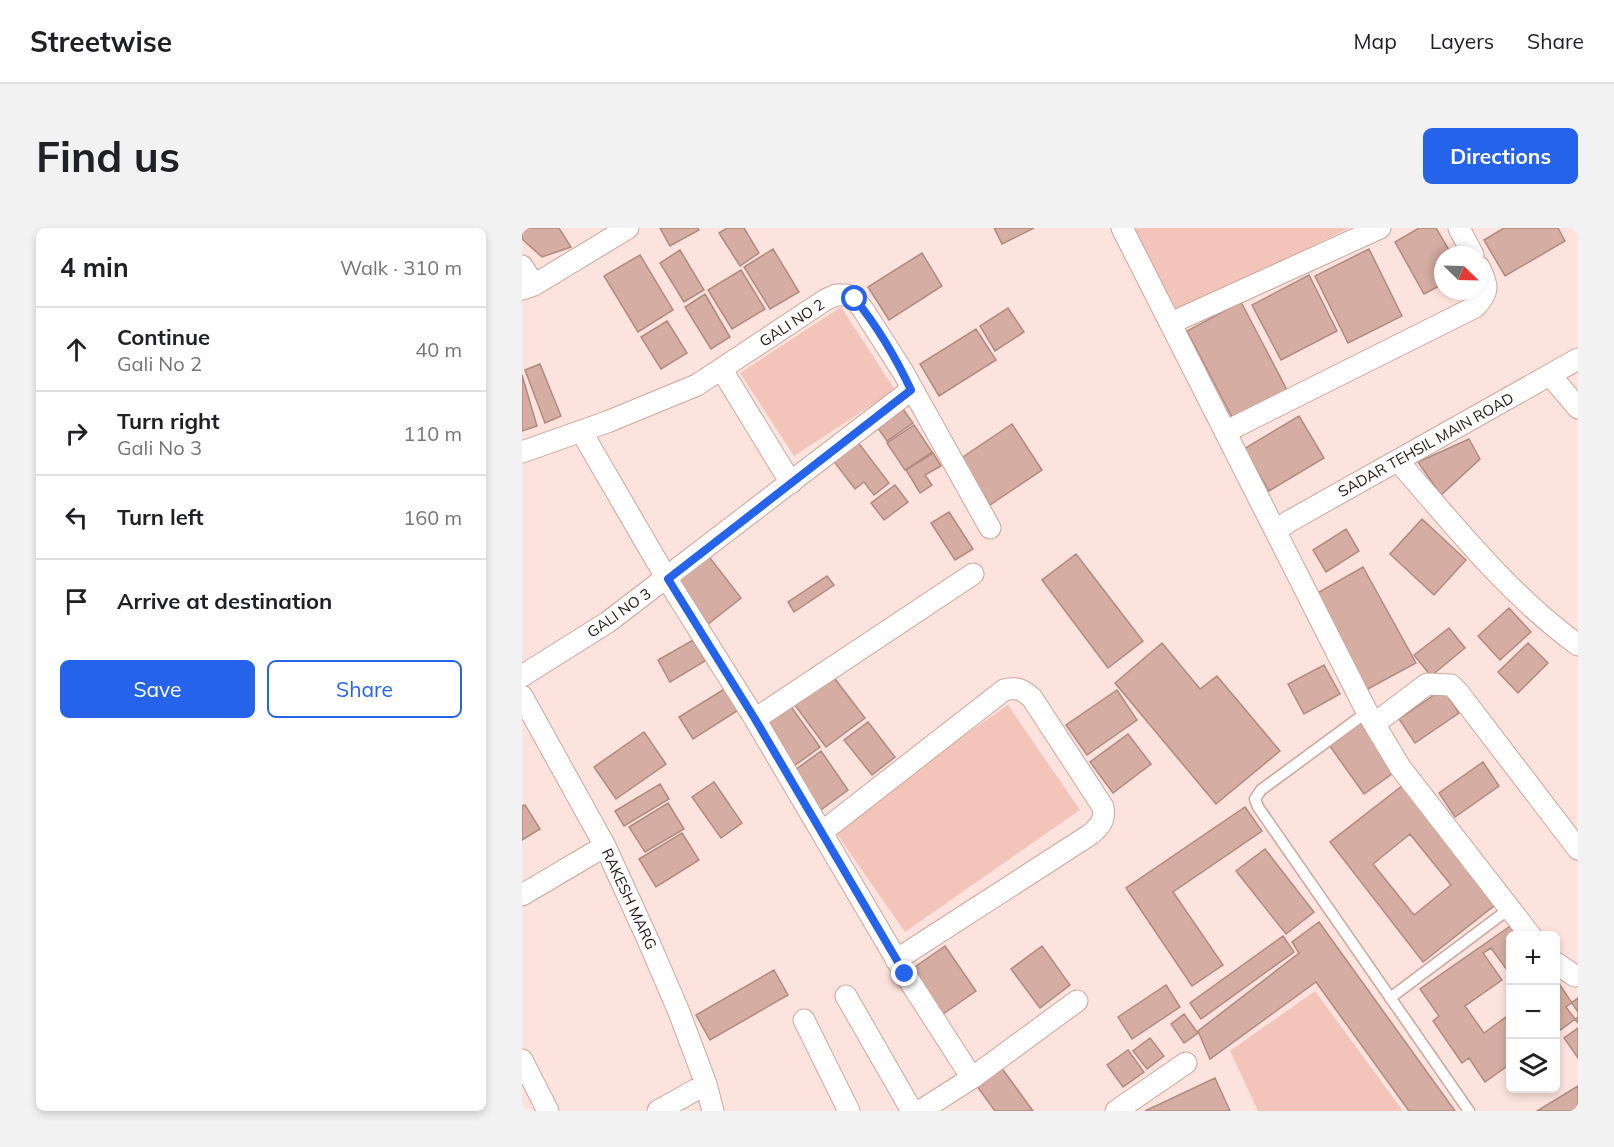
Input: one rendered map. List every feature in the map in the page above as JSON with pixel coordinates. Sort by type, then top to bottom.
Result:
[{"type":"street","points":[[522,266],[528,287],[628,228]]},
{"type":"street","points":[[1122,228],[1276,531],[1290,564],[1371,718],[1400,767],[1527,931]]},
{"type":"street","points":[[1171,323],[1380,228]]},
{"type":"street","points":[[1459,228],[1468,246]]},
{"type":"street","name":"GALI NO 2","points":[[522,452],[607,423],[697,385],[825,300],[836,295],[846,296],[855,299],[864,311],[903,372],[990,528]]},
{"type":"street","points":[[1225,432],[1475,307],[1482,300]]},
{"type":"street","name":"SADAR TEHSIL MAIN ROAD","points":[[1276,531],[1288,522],[1578,359]]},
{"type":"street","points":[[722,370],[791,483]]},
{"type":"street","points":[[1551,376],[1578,408]]},
{"type":"street","name":"GALI NO 3","points":[[522,676],[608,622],[668,579],[911,390]]},
{"type":"street","points":[[581,431],[668,579],[755,719],[896,960],[972,1078]]},
{"type":"street","points":[[1398,461],[1501,578],[1551,626],[1578,645]]},
{"type":"street","points":[[755,719],[973,573]]},
{"type":"street","points":[[1371,718],[1426,684],[1451,685],[1578,849]]},
{"type":"street","points":[[822,832],[1004,690],[1016,688],[1032,698],[1103,807],[1104,815],[1101,825],[1091,834],[896,960]]},
{"type":"street","name":"RAKESH MARG","points":[[522,696],[605,846],[675,1002],[706,1084],[713,1111]]},
{"type":"street","points":[[522,895],[605,846]]},
{"type":"street","points":[[1560,965],[1577,975]]},
{"type":"street","points":[[846,996],[912,1111]]},
{"type":"street","points":[[920,1111],[972,1078],[1077,1001]]},
{"type":"street","points":[[804,1020],[849,1111]]},
{"type":"street","points":[[522,1060],[548,1111]]},
{"type":"street","points":[[1116,1111],[1186,1063]]},
{"type":"street","points":[[658,1111],[706,1084]]},
{"type":"lane","points":[[1371,718],[1261,790],[1255,799],[1258,807],[1469,1111]]},
{"type":"lane","points":[[1390,998],[1509,909]]},
{"type":"shaded area","points":[[1130,228],[1349,228],[1173,315]]},
{"type":"shaded area","points":[[841,307],[895,390],[794,456],[740,373]]},
{"type":"shaded area","points":[[1008,705],[1080,810],[905,932],[832,827]]},
{"type":"shaded area","points":[[1315,991],[1403,1111],[1258,1111],[1230,1051]]},
{"type":"building","points":[[522,228],[559,228],[571,247],[542,257],[522,239]]},
{"type":"building","points":[[660,228],[698,228],[699,230],[670,246]]},
{"type":"building","points":[[727,228],[744,228],[759,253],[740,266],[719,233]]},
{"type":"building","points":[[994,228],[1034,228],[1002,244]]},
{"type":"building","points":[[1419,228],[1436,228],[1447,246],[1434,246],[1434,289],[1424,294],[1395,242]]},
{"type":"building","points":[[1504,228],[1558,228],[1565,241],[1505,276],[1484,240]]},
{"type":"building","points":[[773,249],[799,292],[770,309],[744,267]]},
{"type":"building","points":[[1369,249],[1402,316],[1348,343],[1315,276]]},
{"type":"building","points":[[680,250],[704,290],[684,302],[660,263]]},
{"type":"building","points":[[922,253],[942,286],[889,320],[868,287]]},
{"type":"building","points":[[640,255],[673,310],[638,332],[604,276]]},
{"type":"building","points":[[741,270],[765,309],[732,329],[708,290]]},
{"type":"building","points":[[1309,275],[1337,331],[1281,360],[1252,305]]},
{"type":"building","points":[[705,294],[730,337],[711,349],[685,307]]},
{"type":"building","points":[[1241,302],[1287,390],[1233,419],[1187,331]]},
{"type":"building","points":[[1008,308],[1024,332],[995,351],[980,326]]},
{"type":"building","points":[[667,321],[687,353],[661,369],[641,337]]},
{"type":"building","points":[[976,329],[996,360],[939,396],[920,364]]},
{"type":"building","points":[[540,364],[561,416],[545,423],[525,370]]},
{"type":"building","points":[[522,375],[537,426],[522,431]]},
{"type":"building","points":[[900,405],[913,423],[887,441],[875,424]]},
{"type":"building","points":[[1299,416],[1324,458],[1269,491],[1244,449]]},
{"type":"building","points":[[1012,424],[1042,470],[990,505],[960,459]]},
{"type":"building","points":[[914,425],[932,452],[905,470],[887,443]]},
{"type":"building","points":[[854,437],[889,483],[874,495],[864,482],[855,489],[829,455]]},
{"type":"building","points":[[1469,439],[1480,459],[1441,495],[1418,462]]},
{"type":"building","points":[[933,453],[941,466],[925,475],[932,485],[920,493],[906,470]]},
{"type":"building","points":[[895,485],[908,502],[884,520],[871,503]]},
{"type":"building","points":[[949,512],[973,549],[955,560],[931,523]]},
{"type":"building","points":[[1422,519],[1466,560],[1434,595],[1390,554]]},
{"type":"building","points":[[1346,529],[1359,551],[1326,572],[1313,550]]},
{"type":"building","points":[[707,554],[741,598],[707,625],[672,582]]},
{"type":"building","points":[[1076,554],[1143,641],[1108,668],[1042,580]]},
{"type":"building","points":[[1363,567],[1416,663],[1366,690],[1314,595]]},
{"type":"building","points":[[827,576],[834,585],[794,612],[788,602]]},
{"type":"building","points":[[1509,608],[1531,632],[1500,660],[1478,636]]},
{"type":"building","points":[[1449,628],[1465,648],[1431,676],[1414,655]]},
{"type":"building","points":[[693,640],[705,661],[670,682],[658,660]]},
{"type":"building","points":[[1162,643],[1200,689],[1217,676],[1280,751],[1216,804],[1115,683]]},
{"type":"building","points":[[1528,643],[1548,663],[1518,693],[1498,672]]},
{"type":"building","points":[[1324,665],[1340,694],[1304,714],[1288,684]]},
{"type":"building","points":[[829,671],[865,718],[826,747],[791,700]]},
{"type":"building","points":[[726,688],[740,709],[693,739],[679,717]]},
{"type":"building","points":[[1443,689],[1459,713],[1415,743],[1399,719]]},
{"type":"building","points":[[1117,690],[1137,720],[1087,755],[1066,725]]},
{"type":"building","points":[[787,701],[820,747],[794,766],[761,719]]},
{"type":"building","points":[[1360,720],[1396,771],[1364,794],[1327,742]]},
{"type":"building","points":[[868,722],[895,757],[872,775],[844,740]]},
{"type":"building","points":[[644,732],[666,764],[616,799],[594,767]]},
{"type":"building","points":[[1128,734],[1151,764],[1113,793],[1090,762]]},
{"type":"building","points":[[821,751],[848,790],[818,812],[791,773]]},
{"type":"building","points":[[1483,762],[1499,786],[1455,817],[1439,793]]},
{"type":"building","points":[[714,782],[742,823],[721,838],[692,797]]},
{"type":"building","points":[[1407,782],[1500,901],[1423,962],[1330,842]],"holes":[[[1410,834],[1451,885],[1414,915],[1373,864]]]},
{"type":"building","points":[[660,784],[669,799],[624,826],[615,811]]},
{"type":"building","points":[[668,803],[684,829],[645,852],[629,827]]},
{"type":"building","points":[[525,805],[540,829],[522,840],[522,806]]},
{"type":"building","points":[[1245,807],[1262,831],[1173,892],[1223,965],[1192,986],[1126,888]]},
{"type":"building","points":[[682,833],[699,860],[656,887],[639,859]]},
{"type":"building","points":[[1265,849],[1314,912],[1286,934],[1236,871]]},
{"type":"building","points":[[1319,922],[1455,1111],[1409,1111],[1316,982],[1210,1059],[1198,1031],[1299,953],[1292,942]]},
{"type":"building","points":[[1516,922],[1522,931],[1506,931],[1506,969],[1491,948],[1483,953],[1502,980],[1465,1006],[1484,1033],[1506,1017],[1506,1067],[1485,1082],[1469,1058],[1462,1063],[1433,1021],[1439,1016],[1420,989]]},
{"type":"building","points":[[1283,936],[1294,952],[1201,1019],[1190,1003]]},
{"type":"building","points":[[945,946],[976,991],[943,1014],[912,969]]},
{"type":"building","points":[[1042,946],[1070,985],[1040,1008],[1011,969]]},
{"type":"building","points":[[774,970],[788,995],[710,1040],[696,1015]]},
{"type":"building","points":[[1166,985],[1180,1007],[1132,1039],[1118,1017]]},
{"type":"building","points":[[1560,985],[1578,1012],[1578,1017],[1560,1030]]},
{"type":"building","points":[[1578,998],[1578,1023],[1566,1007]]},
{"type":"building","points":[[1184,1014],[1198,1033],[1184,1043],[1171,1024]]},
{"type":"building","points":[[1578,1028],[1578,1058],[1564,1038]]},
{"type":"building","points":[[1150,1038],[1164,1056],[1147,1069],[1133,1051]]},
{"type":"building","points":[[1128,1050],[1144,1072],[1123,1087],[1107,1065]]},
{"type":"building","points":[[1001,1067],[1033,1111],[995,1111],[976,1085]]},
{"type":"building","points":[[1215,1078],[1230,1111],[1145,1111]]},
{"type":"building","points":[[1578,1086],[1578,1111],[1537,1111]]},
{"type":"route","points":[[855,299],[903,372],[911,390],[668,579],[755,719],[905,974]]}]
